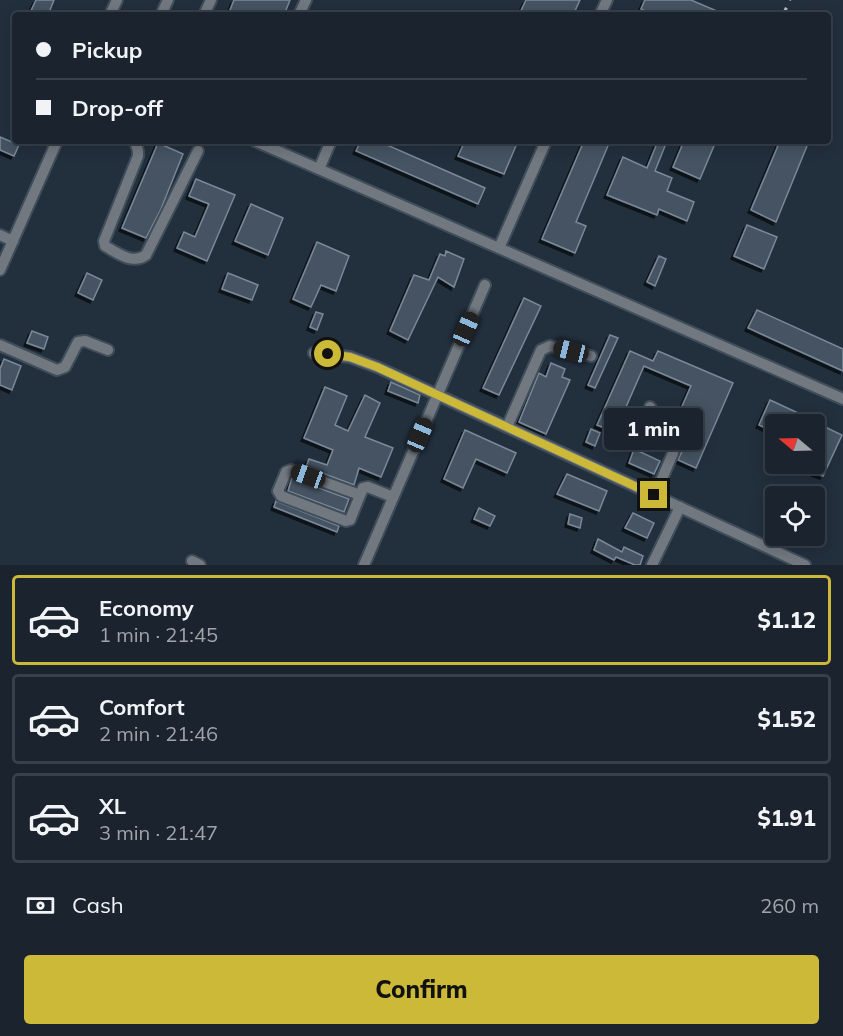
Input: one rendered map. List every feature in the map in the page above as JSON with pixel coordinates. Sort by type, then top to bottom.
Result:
[{"type":"street","points":[[0,270],[56,144]]},
{"type":"street","points":[[136,144],[138,156],[104,241],[105,246],[130,259],[140,259],[146,255],[198,151]]},
{"type":"street","points":[[262,144],[843,399]]},
{"type":"street","points":[[319,169],[330,144]]},
{"type":"street","points":[[499,248],[545,144]]},
{"type":"street","points":[[0,235],[13,241]]},
{"type":"street","points":[[364,565],[486,285]]},
{"type":"street","points":[[0,345],[57,370],[65,367],[78,342],[85,341],[108,350]]},
{"type":"street","points":[[507,426],[541,350],[550,346],[591,356]]},
{"type":"street","points":[[314,353],[350,357],[377,367],[805,565]]},
{"type":"street","points":[[650,407],[673,447],[673,453],[654,495]]},
{"type":"street","points":[[360,495],[291,470],[286,472],[278,491],[280,496],[346,521],[350,520],[363,488],[368,487],[393,497]]},
{"type":"street","points":[[652,565],[680,507]]},
{"type":"building","points":[[36,0],[54,0],[49,12],[30,12]]},
{"type":"building","points":[[234,0],[290,0],[285,12],[229,12]]},
{"type":"building","points":[[526,0],[580,0],[574,12],[520,12]]},
{"type":"building","points":[[645,0],[691,0],[719,12],[648,12],[641,9]]},
{"type":"building","points":[[0,137],[19,145],[14,156],[0,150]]},
{"type":"building","points":[[158,144],[183,154],[161,209],[146,238],[122,228]]},
{"type":"building","points":[[360,144],[385,144],[485,188],[478,204],[356,151]]},
{"type":"building","points":[[464,144],[517,144],[504,174],[458,156]]},
{"type":"building","points":[[583,144],[609,144],[576,222],[586,226],[575,253],[542,239]]},
{"type":"building","points":[[657,144],[666,144],[655,171],[672,178],[667,191],[694,202],[687,221],[659,209],[657,215],[607,195],[623,157],[647,168]]},
{"type":"building","points":[[683,144],[715,144],[700,179],[673,167]]},
{"type":"building","points":[[779,144],[808,144],[776,222],[751,210]]},
{"type":"building","points":[[196,179],[235,195],[207,261],[177,248],[184,232],[195,237],[209,204],[189,196]]},
{"type":"building","points":[[251,204],[283,218],[268,255],[235,241]]},
{"type":"building","points":[[747,225],[777,237],[764,269],[734,256]]},
{"type":"building","points":[[317,242],[349,256],[336,291],[321,285],[311,307],[293,299]]},
{"type":"building","points":[[446,251],[464,259],[454,287],[438,277],[408,340],[390,331],[414,275],[429,280],[440,254],[445,256]]},
{"type":"building","points":[[659,256],[666,259],[655,286],[647,282]]},
{"type":"building","points":[[87,273],[102,280],[93,300],[78,293]]},
{"type":"building","points":[[228,273],[258,285],[252,300],[222,289]]},
{"type":"building","points":[[524,298],[541,306],[499,395],[483,388]]},
{"type":"building","points":[[757,310],[843,349],[843,371],[748,328]]},
{"type":"building","points":[[316,312],[323,314],[317,330],[310,327]]},
{"type":"building","points":[[32,331],[48,337],[44,349],[27,343]]},
{"type":"building","points":[[610,335],[618,338],[595,388],[588,385]]},
{"type":"building","points":[[630,351],[653,361],[658,351],[733,383],[696,468],[678,460],[686,443],[683,442],[685,436],[672,429],[691,386],[644,366],[615,432],[597,425]]},
{"type":"building","points":[[4,359],[21,366],[12,390],[0,385],[0,369]]},
{"type":"building","points":[[551,363],[565,369],[562,377],[570,380],[546,434],[519,422],[539,373],[546,377]]},
{"type":"building","points":[[391,382],[420,395],[418,403],[388,391]]},
{"type":"building","points":[[325,387],[347,396],[335,425],[348,431],[365,395],[380,403],[365,437],[393,448],[381,477],[359,468],[354,485],[306,467],[309,459],[327,465],[333,450],[304,438]]},
{"type":"building","points":[[770,400],[800,414],[765,414],[765,428],[759,425]]},
{"type":"building","points":[[825,427],[842,435],[825,472]]},
{"type":"building","points":[[591,429],[600,433],[595,446],[586,442]]},
{"type":"building","points":[[465,430],[516,453],[507,473],[476,459],[463,488],[444,479]]},
{"type":"building","points":[[634,449],[660,461],[654,474],[629,463]]},
{"type":"building","points":[[567,474],[607,491],[599,511],[557,494]]},
{"type":"building","points":[[292,478],[349,499],[344,512],[288,491]]},
{"type":"building","points":[[276,501],[339,526],[337,532],[274,507]]},
{"type":"building","points":[[479,508],[495,516],[490,526],[474,519]]},
{"type":"building","points":[[633,513],[654,523],[647,538],[625,528]]},
{"type":"building","points":[[570,514],[582,518],[580,528],[568,524]]},
{"type":"building","points":[[598,539],[622,552],[624,547],[643,556],[640,565],[616,557],[614,560],[594,550]]},
{"type":"railway","points":[[784,12],[790,0]]},
{"type":"route","points":[[328,354],[350,357],[377,367],[654,495]]}]
